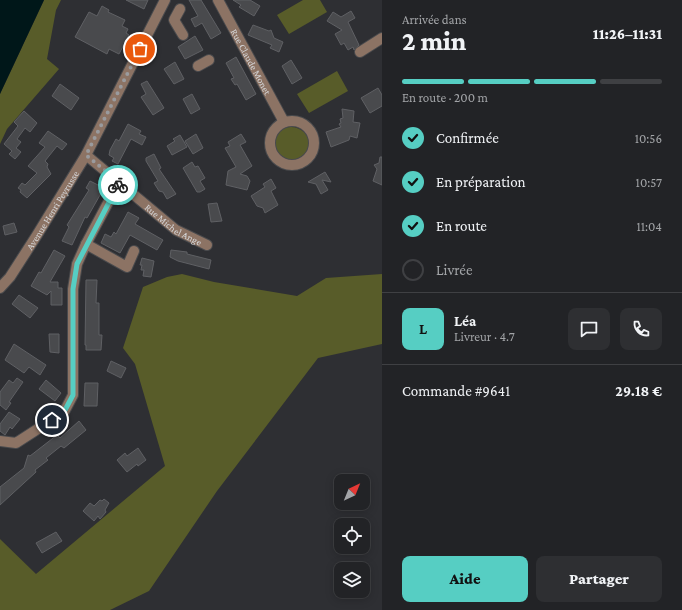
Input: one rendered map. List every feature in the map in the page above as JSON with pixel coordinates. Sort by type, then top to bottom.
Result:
[{"type":"street","points":[[166,0],[182,10],[174,20],[183,35]]},
{"type":"street","name":"Avenue Henri Peyrusse","points":[[0,288],[10,277],[86,155],[166,0]]},
{"type":"street","name":"Rue Claude Monet","points":[[218,0],[284,122]]},
{"type":"street","points":[[360,52],[382,38]]},
{"type":"street","points":[[198,66],[209,60]]},
{"type":"street","points":[[294,120],[303,123],[312,132],[315,147],[311,157],[298,166],[284,165],[272,156],[269,141],[275,128],[284,122],[294,120]]},
{"type":"street","name":"Rue Michel Ange","points":[[86,155],[176,230],[207,245]]},
{"type":"street","points":[[0,441],[16,443],[64,412],[73,395],[73,289],[77,264],[119,182]]},
{"type":"street","points":[[86,244],[127,267],[134,251]]},
{"type":"green space","points":[[44,0],[61,0],[56,10],[47,59],[59,69],[7,129],[0,144],[0,94]]},
{"type":"green space","points":[[303,0],[320,0],[327,12],[289,34],[277,15]]},
{"type":"green space","points":[[337,71],[348,91],[309,113],[297,94]]},
{"type":"green space","points":[[291,127],[301,130],[307,136],[310,146],[307,156],[301,162],[291,165],[281,162],[275,156],[272,146],[275,136],[281,130]]},
{"type":"green space","points":[[182,274],[214,282],[297,296],[326,278],[382,274],[382,344],[318,358],[217,491],[149,591],[110,610],[0,610],[0,539],[36,574],[165,466],[135,364],[123,348],[143,287],[167,277]]},
{"type":"shaded area","points":[[0,0],[44,0],[0,94]]},
{"type":"building","points":[[126,0],[148,0],[144,9]]},
{"type":"building","points":[[189,0],[201,0],[221,33],[211,39],[202,23],[195,27],[191,19],[198,16]]},
{"type":"building","points":[[233,0],[250,0],[260,6],[254,16],[239,7],[241,5]]},
{"type":"building","points":[[102,6],[109,10],[108,12],[125,20],[122,26],[128,29],[126,33],[129,35],[119,54],[109,49],[107,54],[75,37],[89,12],[97,16]]},
{"type":"building","points":[[351,11],[355,18],[348,22],[359,45],[354,50],[353,47],[348,50],[344,43],[341,45],[335,34],[342,30],[327,21],[333,12],[341,17]]},
{"type":"building","points":[[253,25],[269,31],[271,30],[274,38],[283,42],[279,52],[270,48],[272,45],[248,35]]},
{"type":"building","points":[[195,36],[203,50],[185,59],[178,47]]},
{"type":"building","points":[[236,57],[256,94],[246,100],[237,84],[235,85],[231,79],[234,78],[226,63]]},
{"type":"building","points":[[291,60],[302,78],[292,84],[282,66]]},
{"type":"building","points":[[175,62],[184,79],[174,84],[164,69]]},
{"type":"building","points":[[147,81],[164,108],[153,115],[141,97],[146,94],[141,84]]},
{"type":"building","points":[[60,84],[79,98],[71,110],[52,96]]},
{"type":"building","points":[[378,88],[382,95],[382,106],[370,113],[361,98]]},
{"type":"building","points":[[192,94],[200,109],[191,114],[183,99]]},
{"type":"building","points":[[342,109],[354,111],[353,122],[360,123],[357,138],[350,136],[349,140],[331,147],[326,132],[341,127],[339,124],[341,123],[340,119],[343,118]]},
{"type":"building","points":[[24,111],[37,123],[30,132],[25,128],[17,139],[21,142],[16,148],[21,152],[15,159],[9,154],[12,151],[4,144],[18,126],[14,122]]},
{"type":"building","points":[[128,124],[141,131],[139,134],[146,137],[142,145],[131,139],[118,164],[112,161],[114,158],[109,155],[110,150],[116,139],[119,141]]},
{"type":"building","points":[[48,131],[67,144],[62,150],[57,146],[45,161],[48,164],[47,167],[51,174],[27,198],[18,188],[22,183],[25,185],[37,173],[28,166],[45,147],[39,143]]},
{"type":"building","points":[[196,134],[203,148],[193,154],[185,141]]},
{"type":"building","points":[[241,134],[246,142],[240,145],[252,166],[240,174],[247,176],[250,181],[247,190],[226,185],[228,171],[236,167],[225,148],[230,146],[228,142]]},
{"type":"building","points":[[180,135],[187,147],[172,155],[167,146],[175,141],[173,139]]},
{"type":"building","points":[[154,154],[161,168],[159,169],[176,194],[167,199],[163,192],[159,191],[154,183],[158,181],[146,161],[146,158]]},
{"type":"building","points":[[380,157],[382,157],[382,185],[373,181],[377,169],[374,165],[379,163]]},
{"type":"building","points":[[192,162],[195,167],[198,166],[205,178],[200,181],[205,189],[200,192],[197,192],[183,168]]},
{"type":"building","points":[[325,172],[331,182],[322,180],[328,190],[321,194],[316,184],[308,182]]},
{"type":"building","points":[[271,179],[276,188],[271,191],[278,205],[265,213],[263,208],[257,206],[251,196],[265,187],[263,184]]},
{"type":"building","points":[[90,181],[104,188],[87,218],[85,217],[72,245],[62,241],[69,227],[67,225],[89,190],[86,188]]},
{"type":"building","points":[[217,203],[222,221],[211,222],[208,204]]},
{"type":"building","points":[[128,212],[139,218],[135,224],[163,240],[157,250],[130,235],[120,253],[101,243],[105,234],[111,237],[114,232],[116,234]]},
{"type":"building","points":[[14,223],[17,232],[5,235],[3,226]]},
{"type":"building","points":[[54,250],[65,256],[50,282],[58,282],[58,288],[62,288],[62,305],[51,305],[51,291],[47,295],[31,286],[39,272],[41,273]]},
{"type":"building","points":[[171,250],[187,252],[187,254],[211,260],[209,269],[178,261],[170,257]]},
{"type":"building","points":[[142,258],[154,261],[151,277],[143,276],[144,270],[141,270],[142,265],[140,265]]},
{"type":"building","points":[[86,280],[97,280],[96,303],[99,303],[99,335],[102,335],[101,350],[86,350]]},
{"type":"building","points":[[19,295],[38,308],[30,318],[12,304]]},
{"type":"building","points":[[49,334],[59,334],[59,353],[50,352]]},
{"type":"building","points":[[14,344],[46,365],[40,375],[29,367],[24,373],[5,360]]},
{"type":"building","points":[[111,361],[126,368],[121,378],[107,371]]},
{"type":"building","points":[[17,378],[23,382],[9,402],[11,403],[6,410],[0,405],[0,392],[9,380],[13,383]]},
{"type":"building","points":[[46,380],[61,393],[55,401],[39,389]]},
{"type":"building","points":[[85,383],[98,383],[97,406],[84,406]]},
{"type":"building","points":[[9,412],[20,419],[12,429],[10,427],[5,435],[0,431],[0,424]]},
{"type":"building","points":[[79,421],[86,430],[64,448],[61,446],[46,458],[48,460],[35,470],[36,472],[0,505],[0,487],[24,468],[28,455],[30,456],[57,435],[60,438]]},
{"type":"building","points":[[138,448],[146,460],[138,466],[137,464],[127,472],[117,460],[125,453],[127,456]]},
{"type":"building","points":[[104,499],[109,503],[105,510],[106,512],[100,519],[98,516],[94,521],[83,511],[90,503],[94,506],[100,500],[102,501]]},
{"type":"building","points":[[56,532],[62,541],[42,553],[36,543]]},
{"type":"way so far","points":[[118,185],[119,182],[86,155],[140,49]]},
{"type":"route","points":[[52,420],[64,412],[73,395],[73,289],[77,264],[86,244],[118,185]]}]
